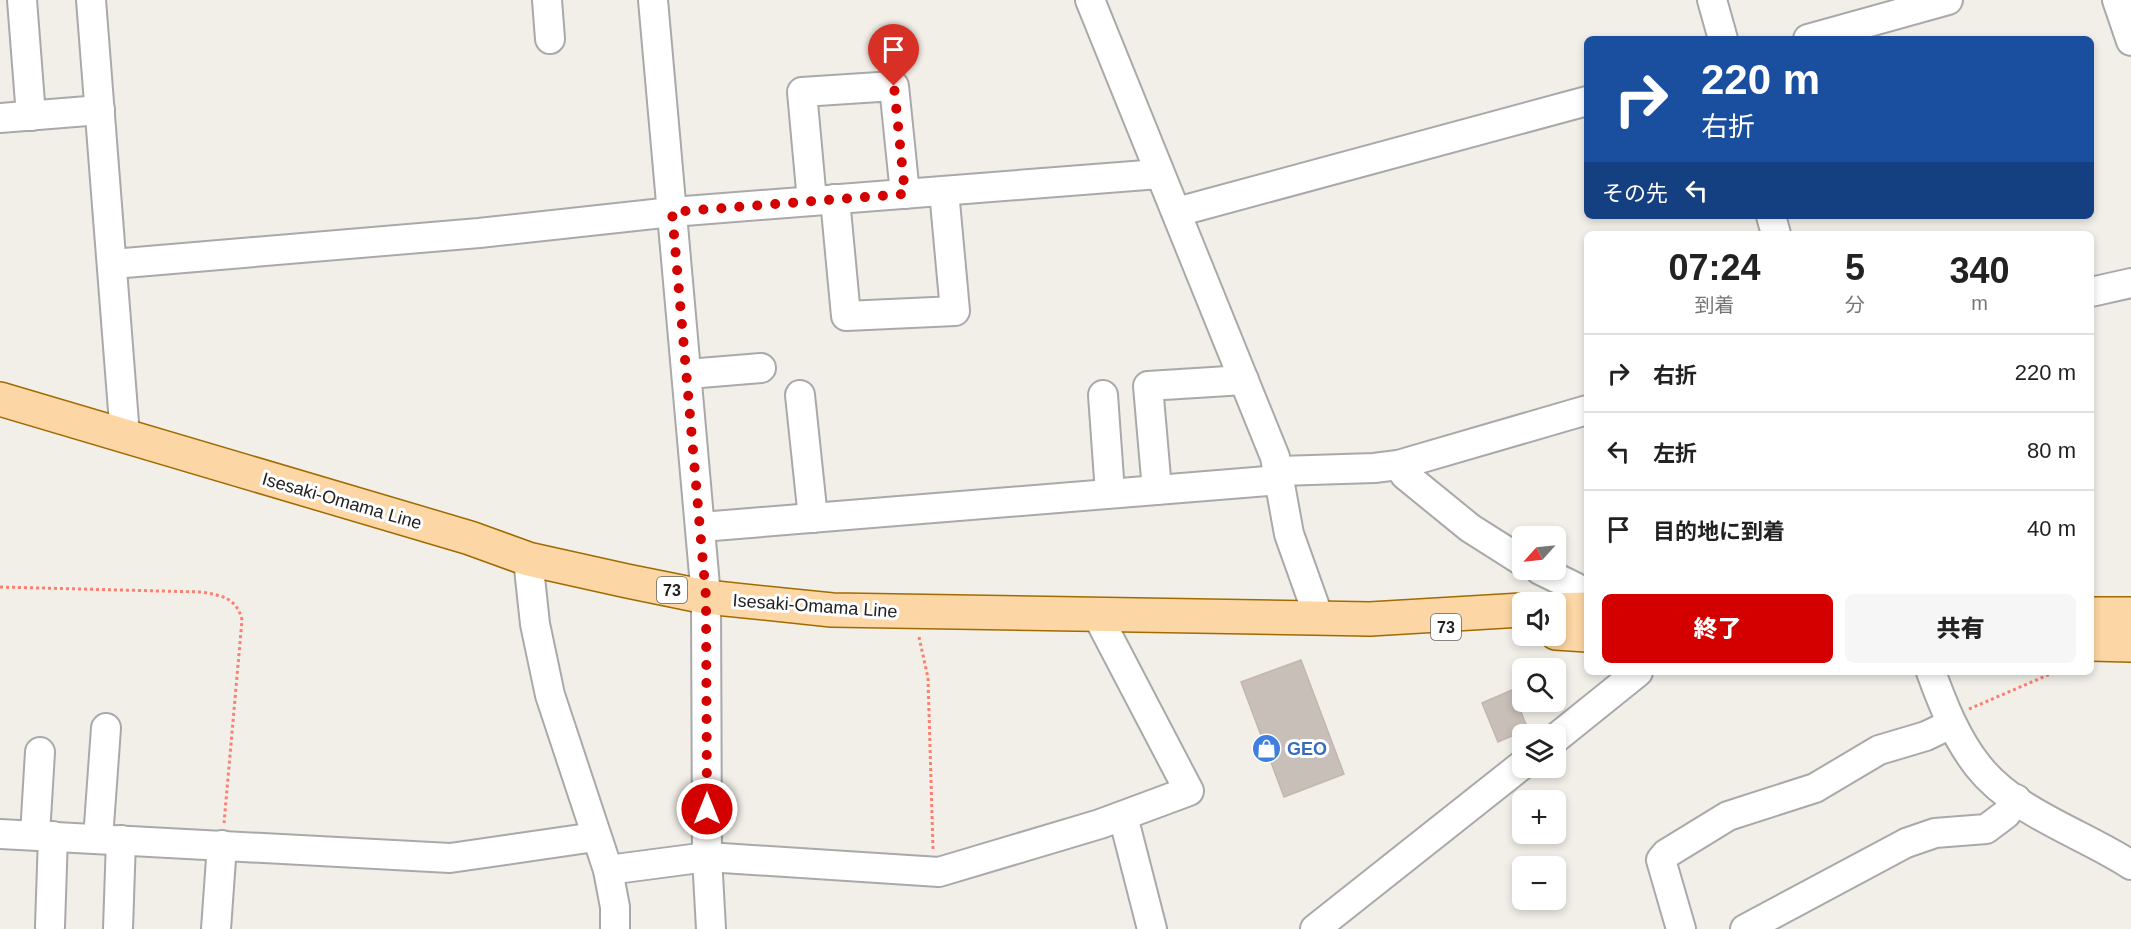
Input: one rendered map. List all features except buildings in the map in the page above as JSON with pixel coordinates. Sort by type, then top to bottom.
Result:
[{"type":"main road","name":"Isesaki-Omama Line","points":[[0,399],[470,538],[528,559],[706,597],[832,610],[914,612],[1370,619],[1512,611]]},
{"type":"main road","points":[[2094,614],[2131,614]]},
{"type":"main road","name":"Isesaki-Omama Line","points":[[1370,619],[1423,627],[1512,631]]},
{"type":"main road","points":[[2094,644],[2131,645]]},
{"type":"street","points":[[22,0],[31,116]]},
{"type":"street","points":[[91,0],[125,436]]},
{"type":"street","points":[[547,0],[550,39]]},
{"type":"street","points":[[653,0],[702,527],[706,597],[707,857],[711,929]]},
{"type":"street","points":[[1090,0],[1159,174],[1177,212],[1280,475],[1289,534],[1319,618]]},
{"type":"street","points":[[1712,0],[1722,36]]},
{"type":"street","points":[[1819,36],[1948,0]]},
{"type":"street","points":[[2117,0],[2131,41]]},
{"type":"street","points":[[905,194],[894,86],[802,92],[846,316],[955,311],[944,191]]},
{"type":"street","points":[[1177,212],[1584,102]]},
{"type":"street","points":[[0,118],[100,110]]},
{"type":"street","points":[[113,264],[479,233],[672,212],[1159,174]]},
{"type":"street","points":[[2094,291],[2131,283]]},
{"type":"street","points":[[688,374],[761,368]]},
{"type":"street","points":[[1157,490],[1148,386],[1244,380]]},
{"type":"street","points":[[800,395],[813,518]]},
{"type":"street","points":[[1102,395],[1110,494]]},
{"type":"street","points":[[702,527],[1157,490],[1280,475],[1398,465],[1584,411]]},
{"type":"street","points":[[1398,465],[1405,475],[1470,528],[1512,555]]},
{"type":"street","points":[[528,559],[535,624],[550,695],[595,837],[608,870],[615,907],[615,929]]},
{"type":"street","points":[[1561,580],[1575,587],[1580,593],[1577,616]]},
{"type":"street","points":[[608,870],[707,857],[934,871],[1123,816],[1189,791],[1097,615]]},
{"type":"street","points":[[1566,730],[1634,675]]},
{"type":"street","points":[[1932,675],[1952,724],[1979,767],[2016,799],[2131,865]]},
{"type":"street","points":[[1681,929],[1660,860],[1666,854],[1728,816],[1815,789],[1879,750],[1926,736],[1952,724]]},
{"type":"street","points":[[106,728],[110,840],[118,929]]},
{"type":"street","points":[[39,752],[50,926]]},
{"type":"street","points":[[1315,929],[1512,773]]},
{"type":"street","points":[[1745,929],[1906,843],[1935,833],[1986,830],[2006,814],[2016,799]]},
{"type":"street","points":[[1123,816],[1152,929]]},
{"type":"street","points":[[0,834],[450,858],[595,837]]},
{"type":"street","points":[[216,929],[222,845]]},
{"type":"path","points":[[0,587],[201,592],[220,594],[237,604],[242,620],[222,845]]},
{"type":"path","points":[[914,612],[928,678],[934,871]]},
{"type":"path","points":[[1952,724],[1969,708],[2048,675]]},
{"type":"place","name":"GEO","points":[[1266,749]]},
{"type":"route","points":[[707,809],[708,643],[702,527],[672,212],[905,194],[894,86]]}]
